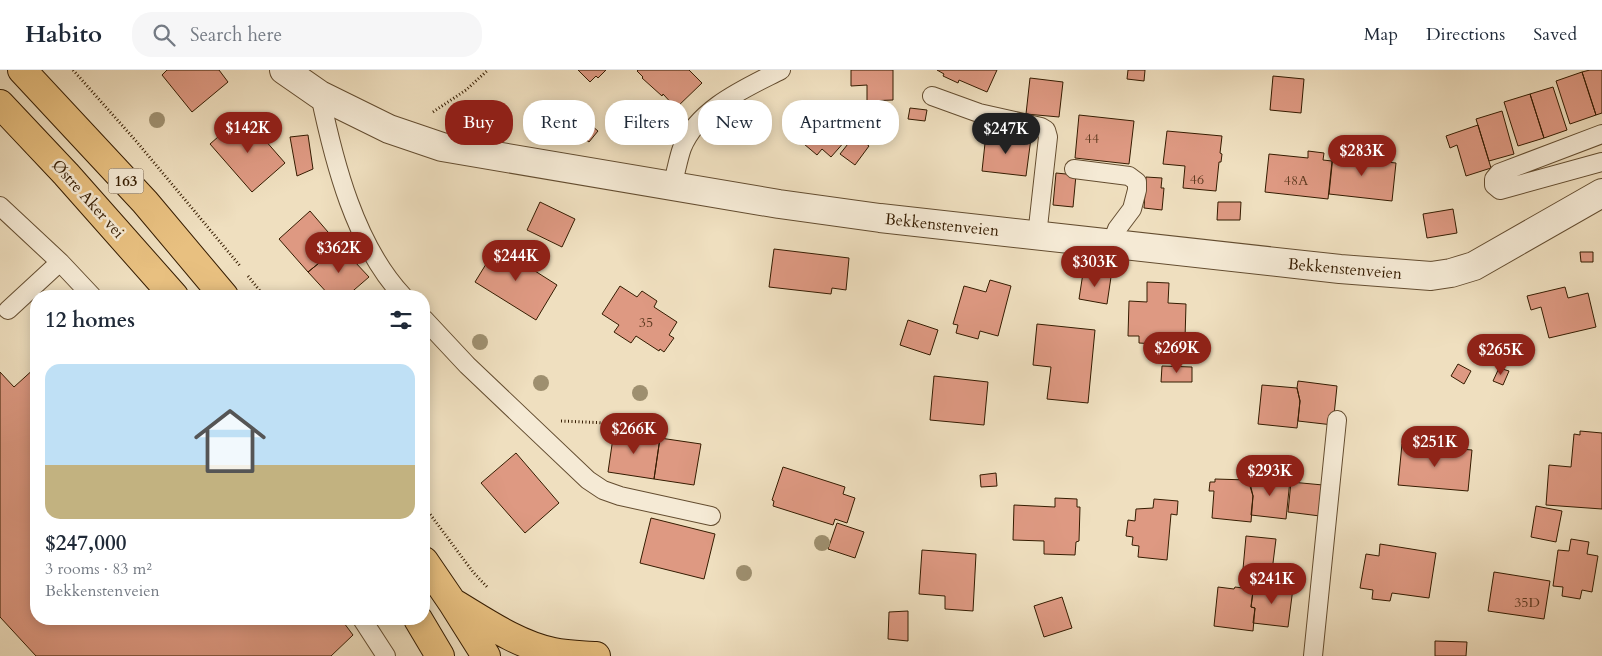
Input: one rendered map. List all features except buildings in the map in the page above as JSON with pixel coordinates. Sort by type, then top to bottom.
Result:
[{"type":"highway","name":"163","points":[[22,70],[145,202],[219,290]]},
{"type":"highway","name":"Østre Aker vei","points":[[0,104],[66,174],[169,290]]},
{"type":"highway","points":[[430,570],[486,656]]},
{"type":"highway","points":[[452,602],[503,633],[524,643],[553,652],[596,656]]},
{"type":"highway","points":[[422,625],[440,656]]},
{"type":"street","name":"Bekkenstenveien","points":[[284,70],[320,95],[389,129],[442,147],[779,204],[880,218],[1340,269],[1431,276],[1450,273],[1474,266],[1602,193]]},
{"type":"lane","points":[[672,185],[682,147],[696,124],[746,88],[781,70]]},
{"type":"lane","points":[[320,95],[328,132],[356,220],[372,255],[397,290]]},
{"type":"lane","points":[[932,96],[979,113],[1042,127],[1046,130],[1048,137],[1038,236]]},
{"type":"lane","points":[[1602,134],[1499,173],[1494,179],[1494,185],[1500,190],[1602,162]]},
{"type":"lane","points":[[1074,169],[1134,178],[1137,190],[1132,209],[1117,229],[1112,244]]},
{"type":"lane","points":[[0,206],[60,262],[86,290]]},
{"type":"lane","points":[[8,310],[60,262]]},
{"type":"lane","points":[[430,325],[467,365],[588,480],[603,490],[620,496],[711,516]]},
{"type":"lane","points":[[1313,656],[1337,420]]},
{"type":"lane","points":[[366,625],[386,656]]},
{"type":"path","points":[[73,70],[136,141],[242,268]]},
{"type":"path","points":[[427,113],[434,112],[466,90],[488,70]]},
{"type":"path","points":[[247,275],[259,290]]},
{"type":"path","points":[[533,426],[559,421],[637,426]]},
{"type":"path","points":[[430,514],[473,572],[490,590]]}]
